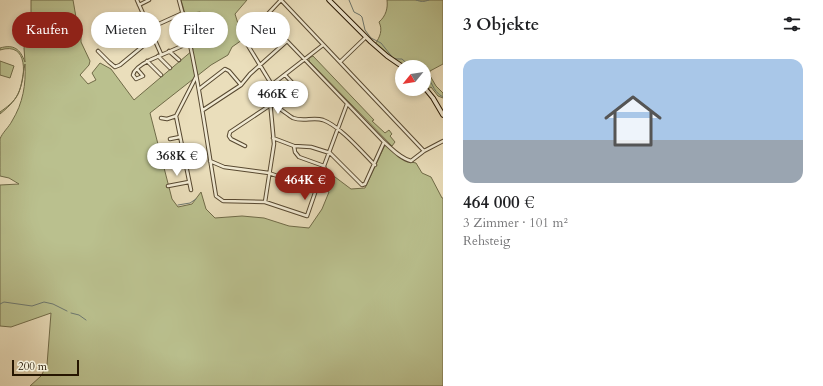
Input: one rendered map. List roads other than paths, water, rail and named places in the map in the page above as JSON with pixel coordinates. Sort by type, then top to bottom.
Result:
[{"type":"main road","points":[[329,0],[366,37],[395,62]]},
{"type":"main road","points":[[431,96],[443,115]]},
{"type":"street","points":[[137,0],[142,12]]},
{"type":"street","points":[[139,5],[149,0]]},
{"type":"street","points":[[179,0],[183,12]]},
{"type":"street","points":[[272,85],[244,41],[244,37],[281,0],[424,151]]},
{"type":"street","points":[[340,62],[366,37]]},
{"type":"street","points":[[203,110],[241,85],[259,65],[287,41],[384,142],[408,161],[414,160],[424,151],[443,141]]},
{"type":"street","points":[[265,202],[274,144],[268,93],[272,85],[323,45]]},
{"type":"street","points":[[98,51],[115,66],[120,65],[141,48]]},
{"type":"street","points":[[157,48],[159,55],[170,68]]},
{"type":"street","points":[[137,69],[147,61],[176,48]]},
{"type":"street","points":[[190,48],[203,110],[210,161],[216,196],[223,201],[265,202],[307,216],[316,190],[269,173],[224,167],[210,161]]},
{"type":"street","points":[[169,51],[179,60]]},
{"type":"street","points":[[147,61],[161,75]]},
{"type":"street","points":[[199,89],[225,69],[229,71],[241,85]]},
{"type":"street","points":[[285,75],[305,96]]},
{"type":"street","points":[[191,190],[176,116],[196,77]]},
{"type":"street","points":[[245,146],[231,140],[229,136],[230,132],[269,105],[274,104],[284,113],[298,120],[318,119],[327,122],[338,129],[375,165]]},
{"type":"street","points":[[294,146],[295,152],[298,156],[324,168],[347,104]]},
{"type":"street","points":[[161,118],[167,119],[176,116]]},
{"type":"street","points":[[170,139],[180,137]]},
{"type":"street","points":[[273,138],[294,146],[311,147],[330,153],[362,185],[365,184],[375,165],[384,142]]},
{"type":"street","points":[[175,162],[184,160]]},
{"type":"street","points":[[168,186],[189,182]]},
{"type":"waterway","points":[[349,0],[354,12],[362,17],[365,30],[371,38],[381,43],[393,58],[403,60]]},
{"type":"waterway","points":[[416,0],[422,2],[429,0]]},
{"type":"waterway","points":[[431,83],[436,92],[443,97]]},
{"type":"waterway","points":[[178,205],[190,203],[196,199]]},
{"type":"waterway","points":[[0,304],[4,302],[32,306],[44,302],[53,304],[67,311]]},
{"type":"waterway","points":[[71,313],[79,315],[86,320]]}]
